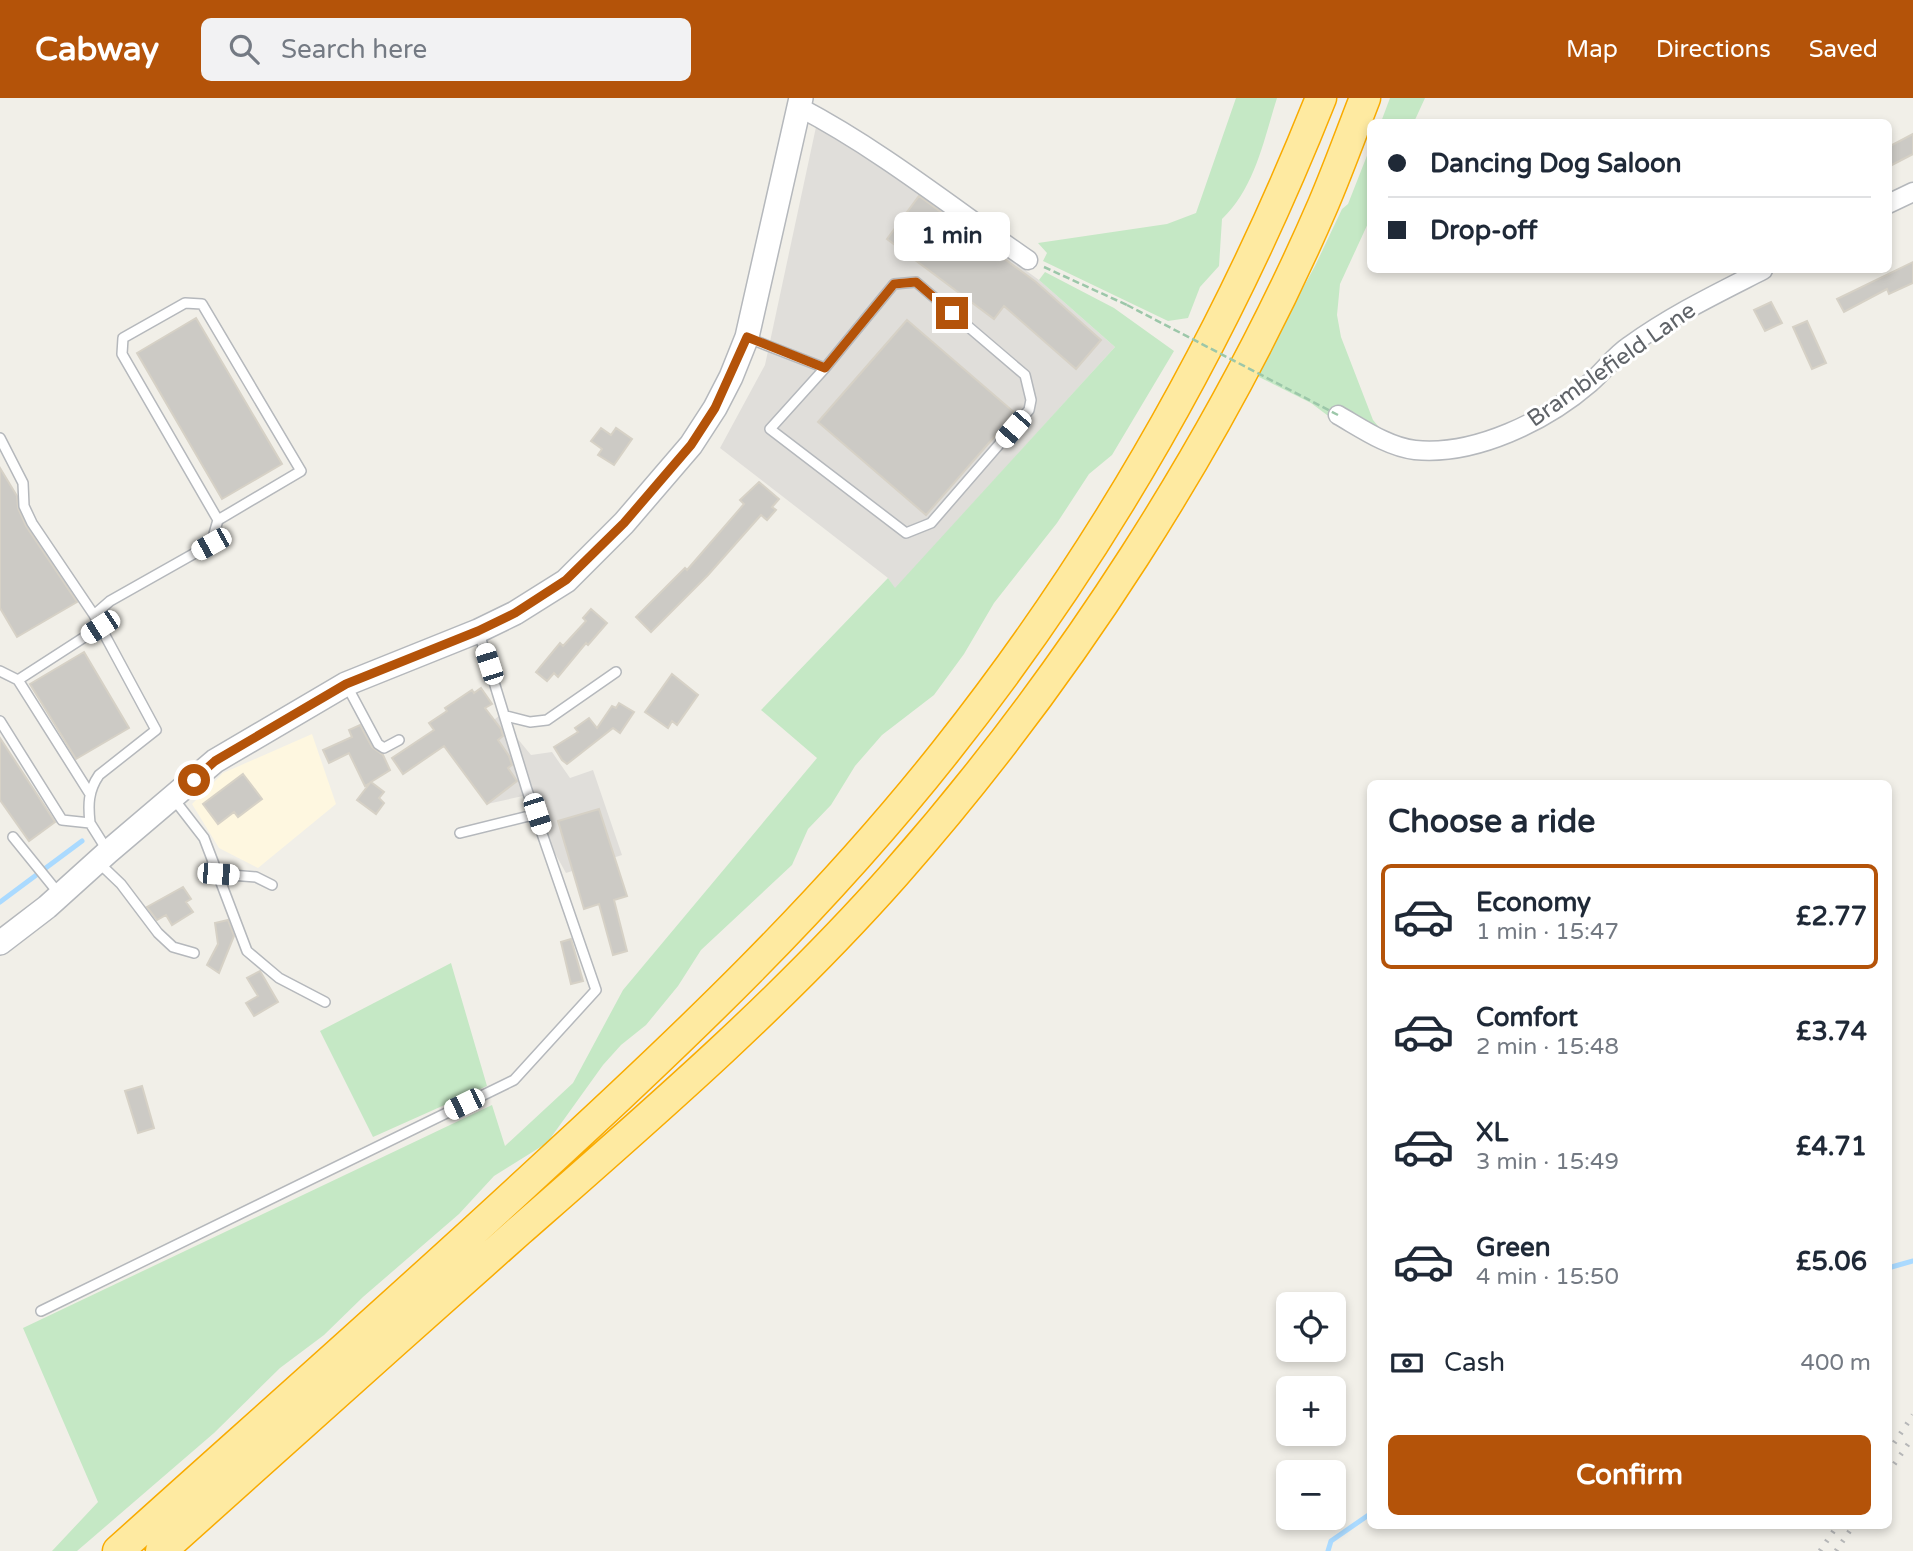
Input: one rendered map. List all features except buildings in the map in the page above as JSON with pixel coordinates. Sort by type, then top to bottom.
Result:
[{"type":"highway","points":[[118,1551],[496,1211],[655,1063],[832,885],[942,757],[1059,599],[1168,424],[1283,195],[1321,98]]},
{"type":"highway","points":[[161,1551],[344,1386],[668,1102],[747,1027],[850,923],[974,779],[1082,634],[1201,447],[1272,312],[1317,217],[1365,98]]},
{"type":"street","points":[[0,943],[60,895],[215,761],[346,684],[478,631],[515,613],[566,580],[654,490],[691,445],[715,408],[747,337],[800,103],[968,215],[1028,260]]},
{"type":"street","points":[[1892,202],[1913,192]]},
{"type":"street","name":"Bramblefield Lane","points":[[1338,415],[1393,444],[1415,450],[1460,448],[1535,423],[1590,383],[1625,348],[1672,316],[1757,273]]},
{"type":"lane","points":[[916,282],[1025,375],[1031,400],[1029,410],[931,523],[906,533],[770,429],[825,368],[894,284],[916,282]]},
{"type":"lane","points":[[94,615],[110,601],[211,544],[218,520],[301,471],[201,304],[185,303],[123,338],[122,354],[218,520]]},
{"type":"lane","points":[[747,337],[825,368]]},
{"type":"lane","points":[[0,438],[23,484],[24,506],[32,523],[94,615],[156,730],[99,775],[90,794],[90,823],[102,856],[159,933],[173,947],[194,953]]},
{"type":"lane","points":[[18,680],[100,627]]},
{"type":"lane","points":[[41,1311],[514,1080],[596,990],[527,790],[478,631]]},
{"type":"lane","points":[[0,671],[18,680],[90,794]]},
{"type":"lane","points":[[506,716],[530,722],[547,720],[616,672]]},
{"type":"lane","points":[[346,684],[378,744],[384,748],[399,740]]},
{"type":"lane","points":[[0,721],[62,820],[90,823]]},
{"type":"lane","points":[[173,798],[204,838],[247,951],[278,978],[325,1002]]},
{"type":"lane","points":[[460,833],[537,814]]},
{"type":"lane","points":[[13,837],[60,895]]},
{"type":"lane","points":[[218,874],[256,877],[271,885]]},
{"type":"path","points":[[1028,260],[1127,304],[1338,415]]},
{"type":"shaded area","points":[[816,127],[906,183],[1039,280],[1115,347],[895,589],[888,578],[720,448],[765,365]]},
{"type":"shaded area","points":[[499,716],[531,755],[552,752],[570,778],[593,770],[622,855],[566,873],[523,796],[487,804],[450,754]]},
{"type":"shaded area","points":[[312,734],[336,804],[258,868],[219,848],[192,804],[223,773]]},
{"type":"green space","points":[[1236,98],[1277,98],[1250,178],[1243,193],[1222,219],[1219,266],[1200,287],[1188,318],[1168,321],[1043,261],[1047,253],[1038,243],[1167,224],[1196,213]]},
{"type":"green space","points":[[1390,98],[1425,98],[1415,119],[1382,119]]},
{"type":"green space","points":[[1367,156],[1367,226],[1340,284],[1337,315],[1341,337],[1373,420],[1388,438],[1327,415],[1311,403],[1255,375],[1315,266],[1342,209],[1348,204]]},
{"type":"green space","points":[[1045,272],[1114,308],[1174,351],[1112,455],[1089,474],[1057,523],[994,603],[964,654],[934,695],[882,735],[855,766],[831,805],[808,829],[792,865],[701,950],[678,986],[646,1025],[621,1045],[603,1065],[547,1143],[494,1176],[459,1214],[363,1297],[324,1335],[280,1368],[214,1433],[77,1551],[52,1551],[98,1502],[23,1328],[492,1105],[505,1146],[573,1083],[623,990],[817,758],[761,710],[888,578],[895,588],[1115,347],[1039,280]]},
{"type":"green space","points":[[451,963],[487,1086],[373,1137],[320,1031]]},
{"type":"waterway","points":[[0,902],[82,841]]},
{"type":"waterway","points":[[1892,1267],[1913,1261]]},
{"type":"waterway","points":[[1328,1551],[1331,1541],[1367,1516]]},
{"type":"railway","points":[[1892,1446],[1913,1415]]},
{"type":"railway","points":[[1892,1467],[1913,1437]]},
{"type":"railway","points":[[1820,1551],[1835,1529]]},
{"type":"railway","points":[[1836,1551],[1851,1529]]},
{"type":"route","points":[[194,780],[215,761],[346,684],[478,631],[515,613],[566,580],[624,523],[691,445],[715,408],[747,337],[825,368],[894,284],[916,282],[952,313]]}]
